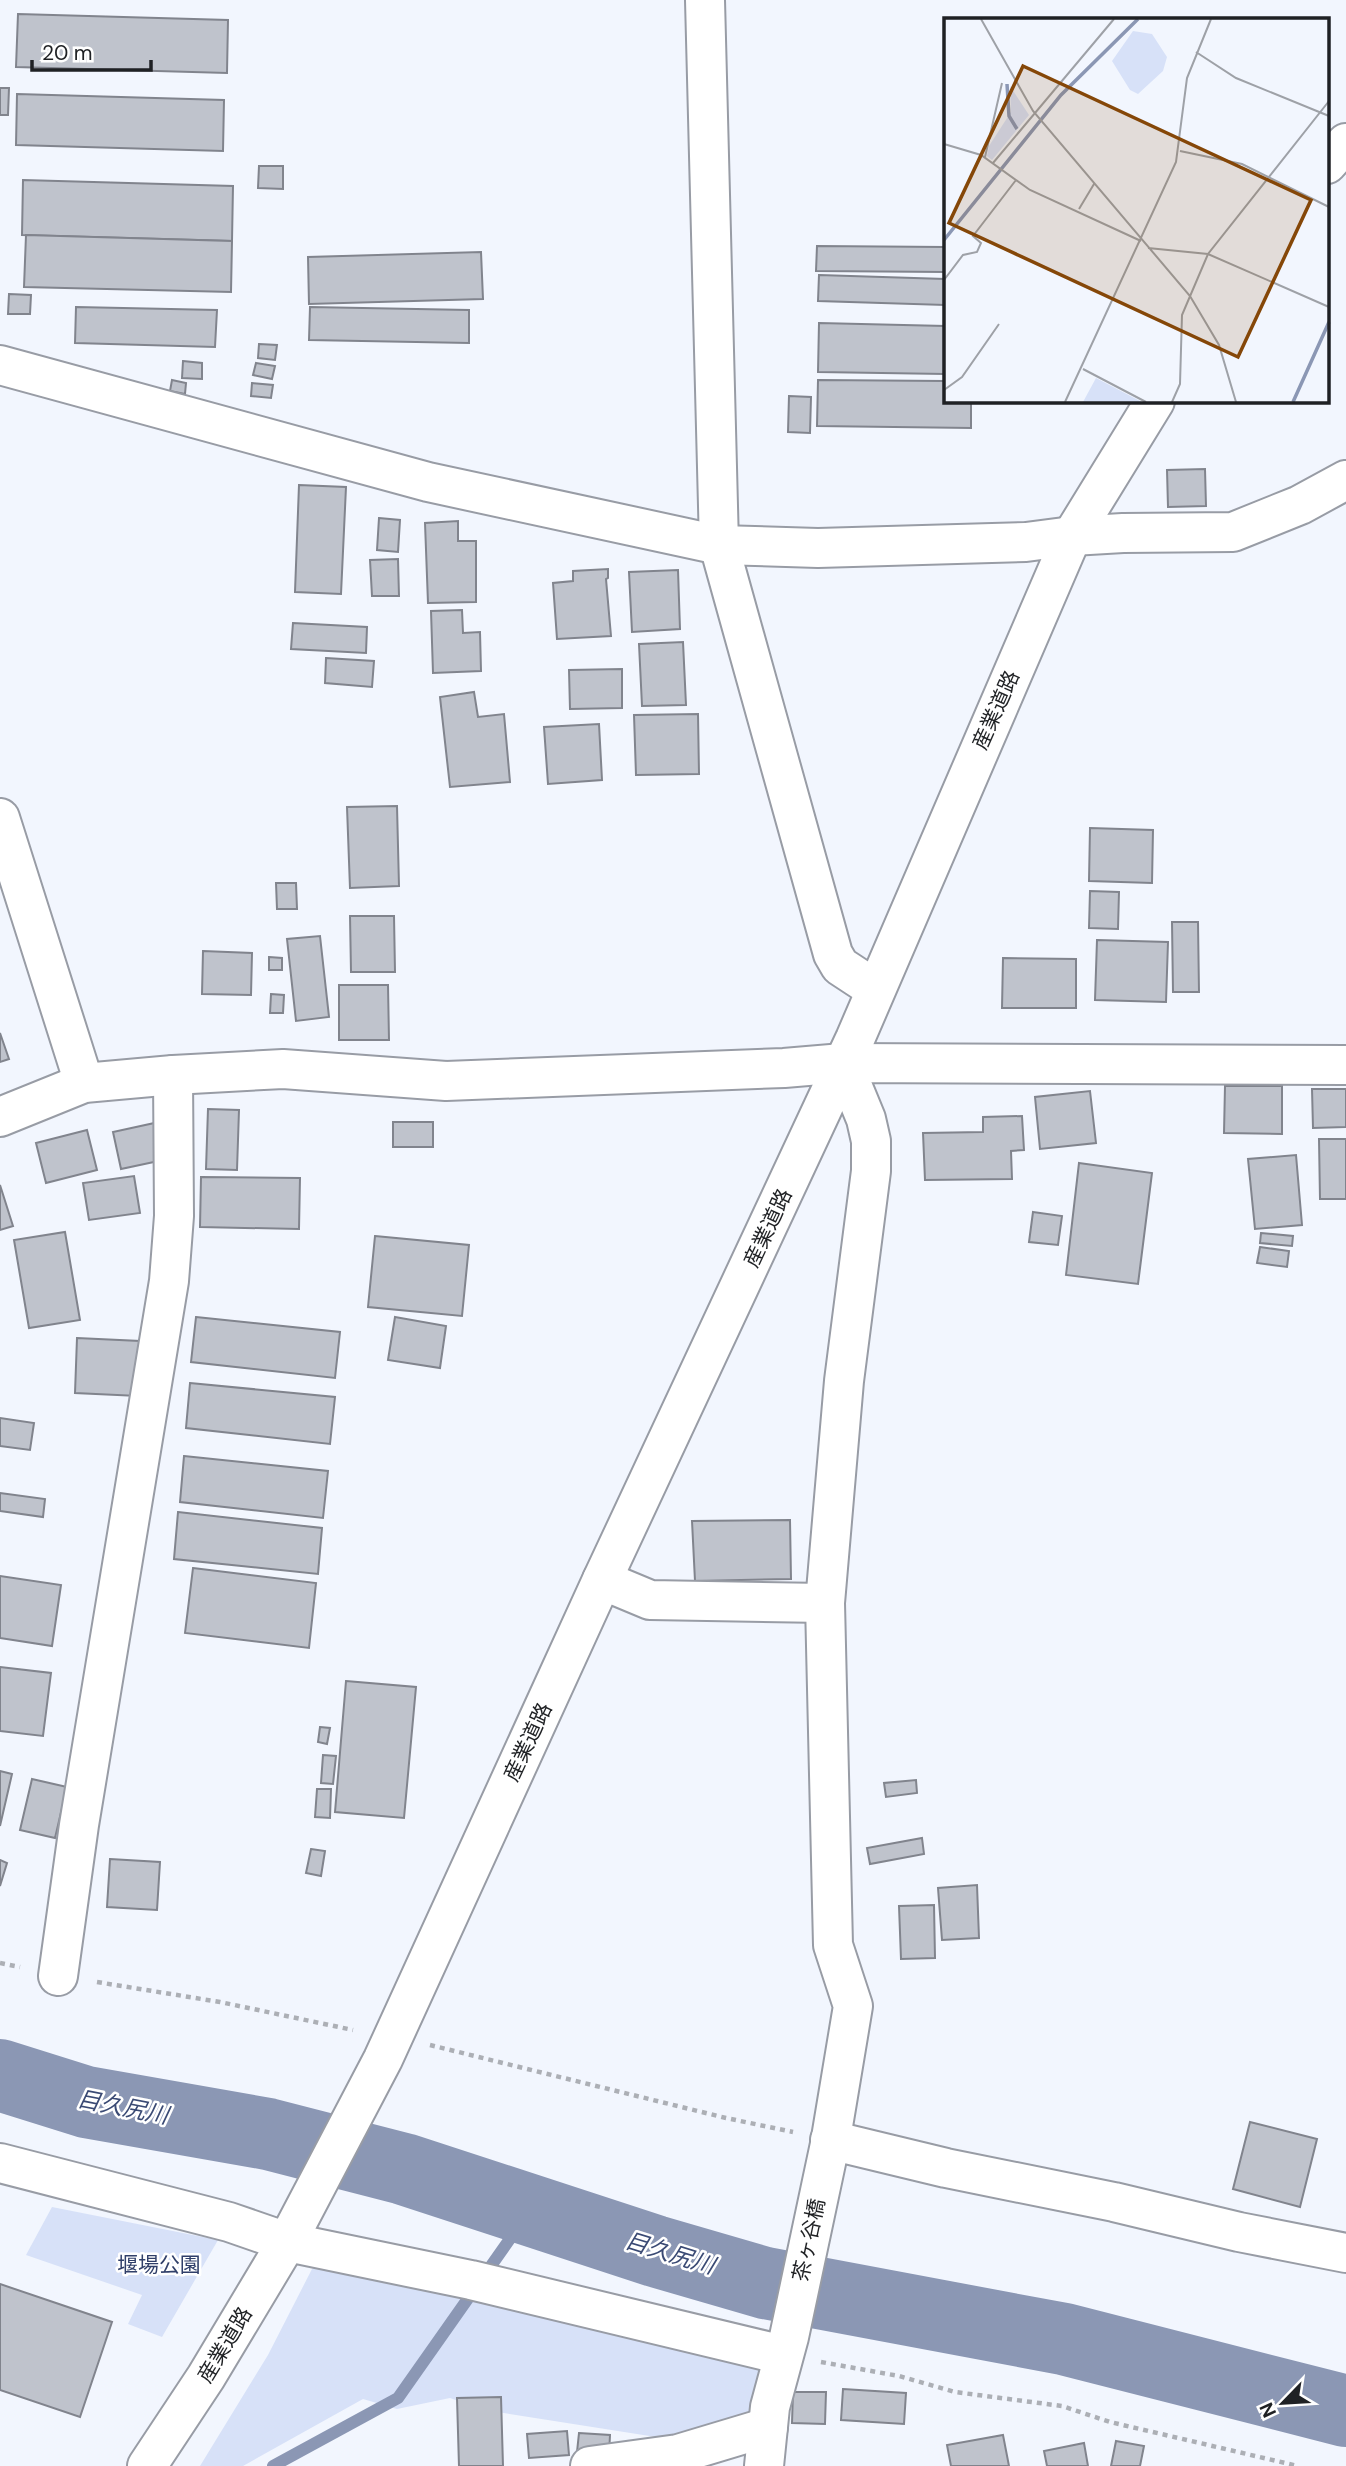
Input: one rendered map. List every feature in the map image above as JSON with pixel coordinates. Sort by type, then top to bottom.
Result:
[{"type":"street","points":[[705,0],[719,545],[833,954],[841,966],[875,989]]},
{"type":"street","points":[[1328,163],[1346,143]]},
{"type":"street","points":[[0,365],[428,482],[719,545],[818,548],[1026,542],[1072,536],[1233,532],[1300,505],[1346,480]]},
{"type":"street","name":"産業道路","points":[[146,2466],[206,2377],[292,2231],[387,2048],[602,1580],[797,1167],[1072,536],[1154,402]]},
{"type":"street","points":[[0,818],[83,1083]]},
{"type":"street","points":[[0,1116],[83,1083],[283,1069],[446,1081],[784,1068],[843,1063],[1346,1065]]},
{"type":"street","name":"茶ヶ谷橋","points":[[764,2466],[770,2407],[786,2346],[830,2142],[853,2006],[832,1945],[825,1603],[844,1381],[871,1171],[871,1141],[866,1119],[843,1063]]},
{"type":"street","points":[[58,1976],[79,1825],[169,1281],[174,1216],[173,1075]]},
{"type":"street","points":[[602,1580],[650,1600],[825,1603]]},
{"type":"street","points":[[830,2142],[1346,2253]]},
{"type":"street","points":[[0,2163],[229,2222],[292,2231],[481,2282],[786,2346]]},
{"type":"street","points":[[590,2466],[678,2454],[768,2427]]},
{"type":"path","points":[[0,1963],[58,1976],[220,2002],[387,2048],[447,2048],[830,2142]]},
{"type":"path","points":[[786,2346],[955,2392],[1062,2406],[1110,2422],[1298,2466]]},
{"type":"green space","name":"堰場公園","points":[[52,2207],[218,2240],[162,2337],[128,2324],[142,2295],[26,2255]]},
{"type":"green space","points":[[324,2262],[765,2369],[754,2416],[675,2440],[485,2410],[450,2398],[397,2409],[363,2399],[243,2466],[200,2466],[268,2355],[312,2269]]},
{"type":"building","points":[[18,14],[228,20],[227,73],[16,67]]},
{"type":"building","points":[[0,88],[9,88],[8,115],[0,115]]},
{"type":"building","points":[[17,94],[224,100],[223,151],[16,145]]},
{"type":"building","points":[[259,166],[283,166],[283,189],[258,188]]},
{"type":"building","points":[[23,180],[233,186],[232,241],[22,235]]},
{"type":"building","points":[[26,235],[232,241],[231,292],[24,287]]},
{"type":"building","points":[[817,246],[944,247],[944,272],[816,271]]},
{"type":"building","points":[[481,252],[483,299],[309,304],[308,257]]},
{"type":"building","points":[[819,275],[944,279],[944,305],[818,301]]},
{"type":"building","points":[[9,294],[31,295],[30,314],[8,314]]},
{"type":"building","points":[[76,307],[217,310],[215,347],[75,343]]},
{"type":"building","points":[[310,307],[469,310],[469,343],[309,340]]},
{"type":"building","points":[[819,323],[944,326],[944,374],[818,372]]},
{"type":"building","points":[[259,344],[277,345],[275,360],[258,358]]},
{"type":"building","points":[[183,361],[202,363],[202,379],[182,378]]},
{"type":"building","points":[[256,363],[275,366],[272,379],[253,375]]},
{"type":"building","points":[[172,380],[186,383],[185,394],[170,391]]},
{"type":"building","points":[[818,380],[944,381],[944,402],[971,402],[971,428],[817,426]]},
{"type":"building","points":[[252,383],[273,385],[271,398],[251,396]]},
{"type":"building","points":[[789,396],[811,397],[810,433],[788,432]]},
{"type":"building","points":[[1205,469],[1206,506],[1168,507],[1167,470]]},
{"type":"building","points":[[299,485],[346,487],[341,594],[295,592]]},
{"type":"building","points":[[379,518],[400,520],[398,552],[377,550]]},
{"type":"building","points":[[458,521],[458,541],[476,541],[476,602],[428,603],[425,523]]},
{"type":"building","points":[[398,559],[399,596],[372,596],[370,560]]},
{"type":"building","points":[[608,569],[606,579],[611,636],[557,639],[553,583],[573,581],[573,571]]},
{"type":"building","points":[[678,570],[680,629],[632,632],[629,572]]},
{"type":"building","points":[[462,610],[463,633],[480,632],[481,671],[433,673],[431,611]]},
{"type":"building","points":[[293,623],[367,627],[366,653],[291,649]]},
{"type":"building","points":[[683,642],[686,705],[642,706],[639,644]]},
{"type":"building","points":[[326,658],[374,661],[372,687],[325,683]]},
{"type":"building","points":[[622,669],[622,708],[570,709],[569,670]]},
{"type":"building","points":[[474,692],[478,717],[504,714],[510,782],[450,787],[440,697]]},
{"type":"building","points":[[698,714],[699,774],[636,775],[634,715]]},
{"type":"building","points":[[599,724],[602,780],[548,784],[544,727]]},
{"type":"building","points":[[397,806],[399,886],[350,888],[347,807]]},
{"type":"building","points":[[1090,828],[1153,830],[1152,883],[1089,881]]},
{"type":"building","points":[[276,883],[296,883],[297,909],[277,909]]},
{"type":"building","points":[[1090,891],[1119,892],[1118,929],[1089,928]]},
{"type":"building","points":[[350,916],[394,916],[395,972],[351,972]]},
{"type":"building","points":[[1172,922],[1198,922],[1199,992],[1173,992]]},
{"type":"building","points":[[320,936],[329,1017],[296,1021],[287,939]]},
{"type":"building","points":[[1097,940],[1168,942],[1166,1002],[1095,1000]]},
{"type":"building","points":[[203,951],[252,953],[251,995],[202,994]]},
{"type":"building","points":[[269,957],[282,958],[282,970],[269,970]]},
{"type":"building","points":[[1003,958],[1076,959],[1076,1008],[1002,1008]]},
{"type":"building","points":[[339,985],[388,985],[389,1040],[339,1040]]},
{"type":"building","points":[[271,994],[284,995],[283,1013],[270,1013]]},
{"type":"building","points":[[0,1033],[9,1059],[0,1062]]},
{"type":"building","points":[[1225,1086],[1282,1086],[1282,1134],[1224,1133]]},
{"type":"building","points":[[1312,1089],[1346,1089],[1346,1127],[1313,1128]]},
{"type":"building","points":[[1090,1091],[1096,1143],[1040,1149],[1035,1097]]},
{"type":"building","points":[[208,1109],[239,1110],[237,1170],[206,1169]]},
{"type":"building","points":[[1022,1116],[1024,1150],[1011,1151],[1012,1179],[925,1180],[923,1133],[983,1132],[983,1117]]},
{"type":"building","points":[[159,1122],[168,1159],[121,1169],[113,1132]]},
{"type":"building","points":[[393,1122],[433,1122],[433,1147],[393,1147]]},
{"type":"building","points":[[87,1130],[97,1170],[46,1183],[36,1143]]},
{"type":"building","points":[[1319,1139],[1346,1139],[1346,1199],[1320,1199]]},
{"type":"building","points":[[1296,1155],[1302,1225],[1255,1229],[1248,1159]]},
{"type":"building","points":[[1079,1163],[1152,1173],[1138,1284],[1066,1275]]},
{"type":"building","points":[[134,1176],[140,1213],[89,1220],[83,1183]]},
{"type":"building","points":[[201,1177],[300,1178],[299,1229],[200,1227]]},
{"type":"building","points":[[0,1185],[13,1226],[0,1230]]},
{"type":"building","points":[[1033,1212],[1062,1216],[1058,1245],[1029,1242]]},
{"type":"building","points":[[65,1232],[80,1320],[29,1328],[14,1240]]},
{"type":"building","points":[[1261,1233],[1293,1236],[1292,1246],[1260,1243]]},
{"type":"building","points":[[375,1236],[469,1245],[462,1316],[368,1307]]},
{"type":"building","points":[[1260,1247],[1289,1251],[1287,1267],[1257,1263]]},
{"type":"building","points":[[196,1317],[340,1332],[335,1378],[191,1362]]},
{"type":"building","points":[[395,1317],[446,1326],[440,1368],[388,1360]]},
{"type":"building","points":[[77,1338],[140,1341],[138,1396],[75,1393]]},
{"type":"building","points":[[190,1383],[335,1397],[330,1444],[186,1428]]},
{"type":"building","points":[[0,1418],[34,1423],[30,1450],[0,1446]]},
{"type":"building","points":[[184,1456],[328,1471],[323,1518],[180,1502]]},
{"type":"building","points":[[0,1493],[45,1499],[43,1517],[0,1511]]},
{"type":"building","points":[[178,1512],[322,1528],[318,1574],[174,1559]]},
{"type":"building","points":[[790,1520],[791,1579],[695,1581],[692,1521]]},
{"type":"building","points":[[193,1568],[316,1583],[309,1648],[185,1633]]},
{"type":"building","points":[[0,1576],[61,1585],[52,1646],[0,1638]]},
{"type":"building","points":[[0,1667],[51,1673],[43,1736],[0,1731]]},
{"type":"building","points":[[346,1681],[416,1687],[404,1818],[335,1812]]},
{"type":"building","points":[[320,1727],[330,1728],[327,1744],[318,1742]]},
{"type":"building","points":[[323,1755],[336,1756],[333,1784],[321,1783]]},
{"type":"building","points":[[0,1771],[12,1774],[0,1826]]},
{"type":"building","points":[[32,1779],[67,1787],[55,1838],[20,1830]]},
{"type":"building","points":[[916,1780],[917,1793],[886,1797],[884,1783]]},
{"type":"building","points":[[317,1789],[331,1789],[330,1818],[315,1817]]},
{"type":"building","points":[[922,1838],[924,1854],[870,1864],[867,1848]]},
{"type":"building","points":[[311,1849],[325,1851],[321,1876],[306,1873]]},
{"type":"building","points":[[110,1859],[160,1862],[157,1910],[107,1907]]},
{"type":"building","points":[[0,1860],[7,1863],[0,1886]]},
{"type":"building","points":[[977,1885],[979,1938],[942,1940],[938,1888]]},
{"type":"building","points":[[934,1905],[935,1958],[901,1959],[899,1906]]},
{"type":"building","points":[[1250,2122],[1317,2139],[1300,2207],[1233,2189]]},
{"type":"building","points":[[0,2284],[112,2322],[80,2417],[0,2390]]},
{"type":"building","points":[[843,2389],[906,2393],[904,2424],[841,2420]]},
{"type":"building","points":[[793,2392],[826,2392],[825,2424],[792,2423]]},
{"type":"building","points":[[501,2397],[503,2466],[459,2466],[457,2398]]},
{"type":"building","points":[[567,2431],[569,2455],[529,2458],[527,2434]]},
{"type":"building","points":[[579,2433],[610,2435],[609,2455],[577,2452]]},
{"type":"building","points":[[1003,2435],[1009,2466],[951,2466],[947,2445]]},
{"type":"building","points":[[1116,2441],[1144,2446],[1140,2466],[1111,2466]]},
{"type":"building","points":[[1084,2443],[1088,2466],[1047,2466],[1044,2451]]},
{"type":"waterway","name":"目久尻川","points":[[0,2075],[86,2102],[268,2134],[404,2169],[655,2251],[765,2283],[1064,2339],[1346,2411]]},
{"type":"waterway","points":[[273,2466],[398,2398],[531,2209]]}]
